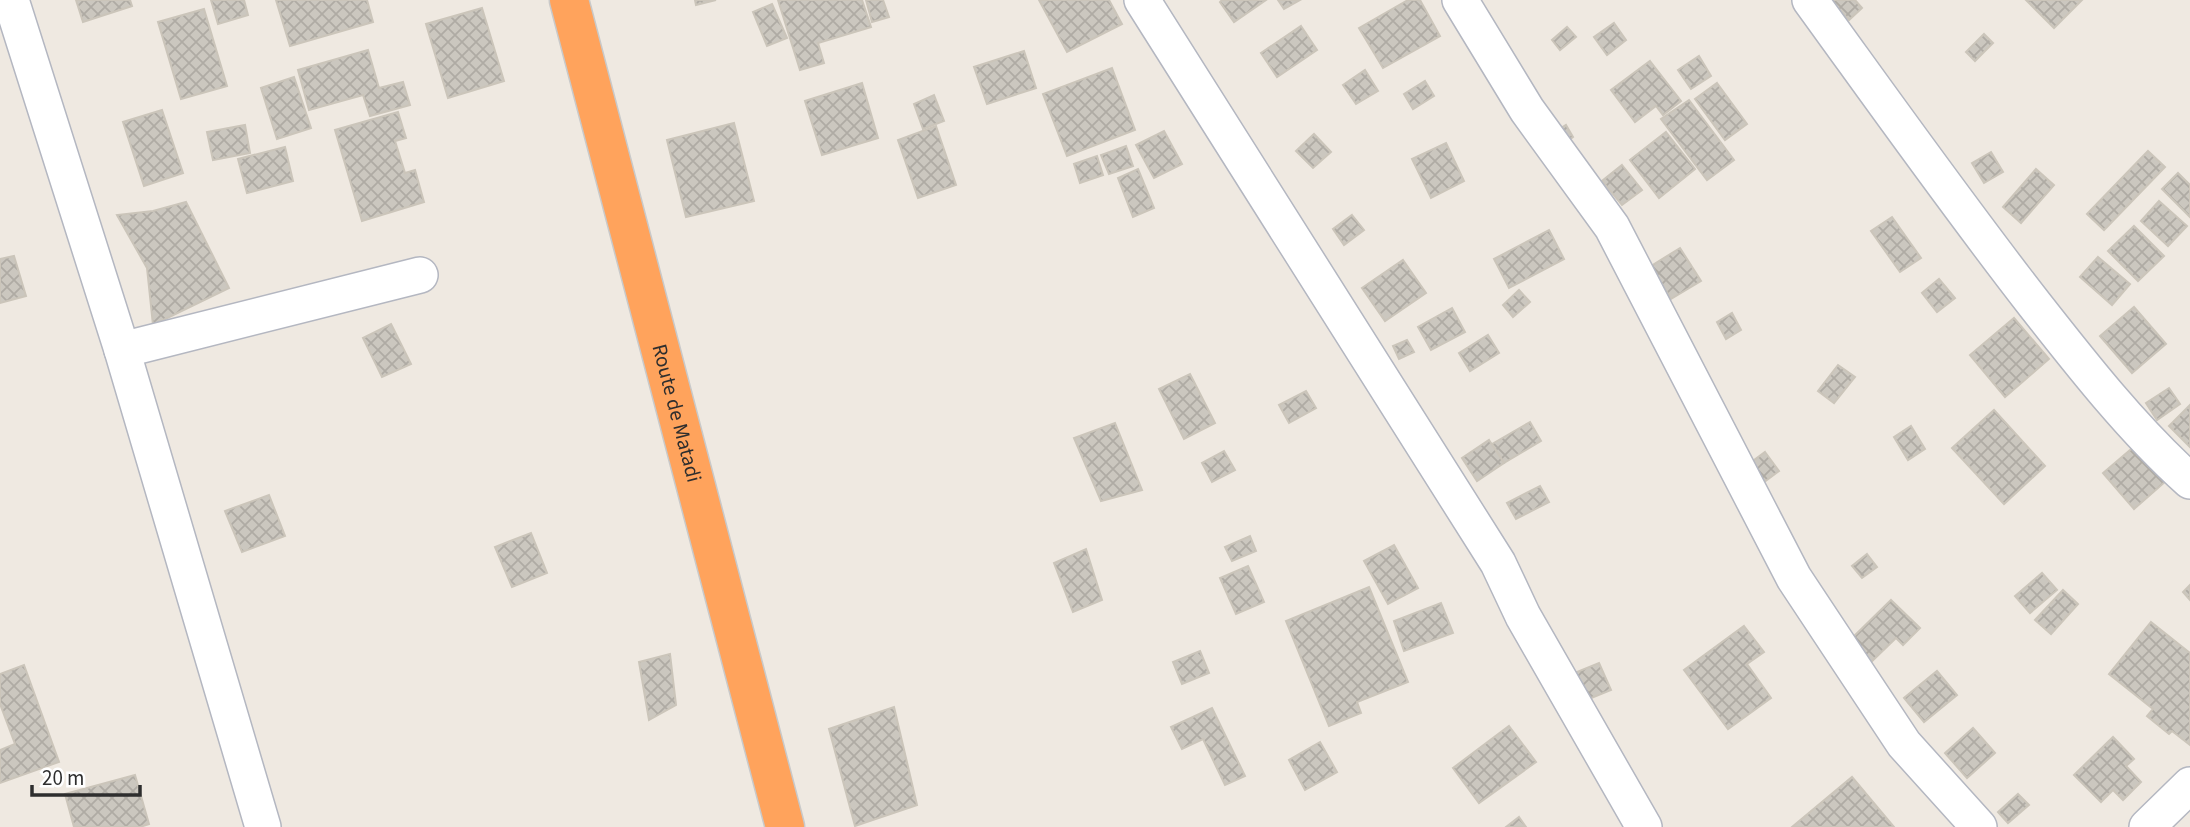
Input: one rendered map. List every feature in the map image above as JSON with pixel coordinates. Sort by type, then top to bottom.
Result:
[{"type":"highway","name":"Route de Matadi","points":[[569,0],[785,827]]},
{"type":"street","points":[[10,0],[122,350],[263,827]]},
{"type":"street","points":[[1460,0],[1527,110],[1612,228],[1794,578],[1904,744],[1979,827]]},
{"type":"street","points":[[1810,0],[1990,247],[2076,357],[2168,462],[2190,481]]},
{"type":"street","points":[[1149,2],[1498,563],[1523,616],[1644,827]]},
{"type":"street","points":[[122,350],[420,275]]},
{"type":"street","points":[[2147,827],[2190,785]]},
{"type":"building","points":[[76,0],[130,0],[132,6],[83,22]]},
{"type":"building","points":[[211,0],[244,0],[248,15],[218,24]]},
{"type":"building","points":[[276,0],[367,0],[373,22],[290,46]]},
{"type":"building","points":[[695,0],[716,0],[696,5]]},
{"type":"building","points":[[778,0],[862,0],[871,27],[818,43],[824,63],[800,70]]},
{"type":"building","points":[[866,0],[883,0],[889,17],[872,22]]},
{"type":"building","points":[[1039,0],[1109,0],[1122,24],[1067,52]]},
{"type":"building","points":[[1266,0],[1234,22],[1220,2]]},
{"type":"building","points":[[1278,0],[1300,0],[1284,9]]},
{"type":"building","points":[[1408,0],[1420,0],[1440,36],[1383,68],[1359,28]]},
{"type":"building","points":[[1830,0],[1855,0],[1862,8],[1849,20]]},
{"type":"building","points":[[2026,0],[2082,0],[2054,28]]},
{"type":"building","points":[[772,4],[787,38],[767,46],[753,12]]},
{"type":"building","points":[[482,8],[504,81],[448,98],[426,24]]},
{"type":"building","points":[[204,9],[227,86],[181,99],[158,22]]},
{"type":"building","points":[[1614,23],[1626,40],[1607,55],[1594,37]]},
{"type":"building","points":[[1301,26],[1317,50],[1277,77],[1261,53]]},
{"type":"building","points":[[1567,27],[1576,37],[1560,50],[1552,40]]},
{"type":"building","points":[[1984,34],[1993,43],[1975,61],[1966,52]]},
{"type":"building","points":[[368,50],[379,88],[403,82],[410,105],[370,116],[363,95],[309,110],[298,70]]},
{"type":"building","points":[[1024,51],[1036,88],[987,104],[974,67]]},
{"type":"building","points":[[1699,56],[1711,76],[1691,89],[1678,70]]},
{"type":"building","points":[[1650,61],[1681,101],[1663,115],[1656,106],[1635,122],[1611,90]]},
{"type":"building","points":[[1112,68],[1135,130],[1067,156],[1043,94]]},
{"type":"building","points":[[1365,70],[1378,91],[1356,104],[1343,85]]},
{"type":"building","points":[[294,77],[311,128],[277,139],[261,88]]},
{"type":"building","points":[[1425,81],[1434,96],[1413,109],[1404,94]]},
{"type":"building","points":[[862,83],[878,138],[822,155],[805,101]]},
{"type":"building","points":[[1717,83],[1747,124],[1725,140],[1695,99]]},
{"type":"building","points":[[934,95],[944,121],[923,129],[914,104]]},
{"type":"building","points":[[1689,100],[1734,160],[1707,180],[1661,119]]},
{"type":"building","points":[[162,110],[183,173],[144,186],[123,122]]},
{"type":"building","points":[[398,112],[406,138],[395,141],[405,173],[415,170],[424,202],[362,221],[335,130]]},
{"type":"building","points":[[734,123],[754,201],[686,217],[667,140]]},
{"type":"building","points":[[245,125],[250,153],[213,160],[207,132]]},
{"type":"building","points":[[1566,125],[1573,137],[1561,146],[1553,133]]},
{"type":"building","points":[[936,126],[956,185],[918,198],[898,140]]},
{"type":"building","points":[[1164,131],[1182,164],[1154,178],[1136,145]]},
{"type":"building","points":[[1666,132],[1695,169],[1659,198],[1630,160]]},
{"type":"building","points":[[1314,134],[1331,152],[1313,168],[1296,151]]},
{"type":"building","points":[[1446,143],[1464,181],[1431,198],[1412,159]]},
{"type":"building","points":[[1126,146],[1133,166],[1109,174],[1101,155]]},
{"type":"building","points":[[285,147],[293,181],[247,193],[238,159]]},
{"type":"building","points":[[2148,151],[2165,167],[2104,230],[2087,214]]},
{"type":"building","points":[[1991,152],[2003,172],[1984,183],[1972,163]]},
{"type":"building","points":[[1097,156],[1103,175],[1080,183],[1074,164]]},
{"type":"building","points":[[1622,165],[1642,190],[1622,205],[1602,181]]},
{"type":"building","points":[[1138,169],[1154,208],[1133,217],[1118,178]]},
{"type":"building","points":[[2036,169],[2054,185],[2021,223],[2003,207]]},
{"type":"building","points":[[2178,173],[2190,185],[2190,217],[2162,189]]},
{"type":"building","points":[[2159,201],[2187,226],[2168,246],[2141,221]]},
{"type":"building","points":[[186,202],[229,288],[153,325],[147,268],[117,215],[153,211]]},
{"type":"building","points":[[1352,215],[1364,230],[1344,245],[1333,229]]},
{"type":"building","points":[[1892,217],[1921,258],[1900,272],[1871,231]]},
{"type":"building","points":[[2134,226],[2164,256],[2138,281],[2108,251]]},
{"type":"building","points":[[1549,230],[1564,259],[1509,288],[1494,259]]},
{"type":"building","points":[[1680,248],[1701,281],[1671,299],[1651,266]]},
{"type":"building","points":[[14,256],[26,296],[0,303],[0,259]]},
{"type":"building","points":[[2098,257],[2130,284],[2112,305],[2080,277]]},
{"type":"building","points":[[1403,260],[1426,293],[1385,321],[1362,288]]},
{"type":"building","points":[[1939,279],[1955,298],[1937,312],[1922,293]]},
{"type":"building","points":[[1519,290],[1530,302],[1513,317],[1503,305]]},
{"type":"building","points":[[2134,307],[2166,344],[2132,373],[2100,336]]},
{"type":"building","points":[[1452,308],[1465,332],[1431,350],[1418,327]]},
{"type":"building","points":[[1732,313],[1741,330],[1726,339],[1717,322]]},
{"type":"building","points":[[2014,318],[2049,359],[2005,397],[1970,355]]},
{"type":"building","points":[[391,324],[411,364],[382,377],[363,338]]},
{"type":"building","points":[[1488,335],[1499,353],[1470,371],[1459,353]]},
{"type":"building","points":[[1407,340],[1414,352],[1399,359],[1393,346]]},
{"type":"building","points":[[1838,365],[1855,377],[1834,403],[1818,391]]},
{"type":"building","points":[[1190,374],[1215,423],[1184,439],[1159,389]]},
{"type":"building","points":[[2169,388],[2180,404],[2157,420],[2146,403]]},
{"type":"building","points":[[1306,391],[1316,408],[1289,423],[1279,405]]},
{"type":"building","points":[[2190,405],[2190,447],[2169,426]]},
{"type":"building","points":[[1994,410],[2045,466],[2004,504],[1952,448]]},
{"type":"building","points":[[1530,422],[1541,441],[1504,463],[1492,444]]},
{"type":"building","points":[[1115,423],[1142,490],[1101,501],[1074,438]]},
{"type":"building","points":[[1911,426],[1925,449],[1908,460],[1894,437]]},
{"type":"building","points":[[1489,440],[1504,463],[1477,481],[1462,458]]},
{"type":"building","points":[[2136,445],[2166,481],[2134,509],[2103,473]]},
{"type":"building","points":[[1224,451],[1235,470],[1212,482],[1202,463]]},
{"type":"building","points":[[1765,452],[1779,471],[1756,488],[1742,469]]},
{"type":"building","points":[[1540,486],[1549,502],[1516,519],[1507,503]]},
{"type":"building","points":[[269,495],[285,536],[242,552],[225,511]]},
{"type":"building","points":[[531,533],[547,573],[512,587],[495,547]]},
{"type":"building","points":[[1250,536],[1256,551],[1232,561],[1225,547]]},
{"type":"building","points":[[1394,545],[1418,588],[1388,604],[1364,561]]},
{"type":"building","points":[[1086,549],[1102,600],[1073,612],[1054,563]]},
{"type":"building","points":[[1867,554],[1877,567],[1862,578],[1852,566]]},
{"type":"building","points":[[1248,566],[1264,602],[1236,614],[1220,578]]},
{"type":"building","points":[[2042,573],[2057,590],[2030,613],[2015,596]]},
{"type":"building","points":[[2190,585],[2190,600],[2183,592]]},
{"type":"building","points":[[1369,587],[1408,682],[1357,702],[1361,713],[1329,726],[1286,621]]},
{"type":"building","points":[[2063,590],[2078,604],[2051,634],[2035,620]]},
{"type":"building","points":[[1891,600],[1920,628],[1903,645],[1896,638],[1869,664],[1847,643]]},
{"type":"building","points":[[1441,603],[1453,633],[1404,651],[1394,621]]},
{"type":"building","points":[[2151,622],[2190,653],[2190,745],[2172,731],[2169,734],[2147,716],[2153,709],[2109,674]]},
{"type":"building","points":[[1744,626],[1764,652],[1747,664],[1771,698],[1728,729],[1684,670]]},
{"type":"building","points":[[1200,651],[1209,673],[1182,684],[1173,662]]},
{"type":"building","points":[[670,654],[676,705],[649,720],[639,662]]},
{"type":"building","points":[[1599,663],[1611,690],[1584,701],[1572,674]]},
{"type":"building","points":[[24,665],[59,762],[0,783],[0,750],[15,744],[0,704],[0,674]]},
{"type":"building","points":[[1937,671],[1957,695],[1924,722],[1904,698]]},
{"type":"building","points":[[894,707],[917,805],[855,826],[829,729]]},
{"type":"building","points":[[1212,708],[1245,776],[1225,785],[1203,739],[1182,749],[1171,727]]},
{"type":"building","points":[[1509,726],[1536,762],[1479,803],[1453,768]]},
{"type":"building","points":[[1973,728],[1995,753],[1967,778],[1945,753]]},
{"type":"building","points":[[2113,737],[2134,759],[2126,766],[2141,782],[2123,800],[2113,790],[2101,802],[2074,775]]},
{"type":"building","points":[[1320,742],[1337,772],[1305,790],[1289,760]]},
{"type":"building","points":[[135,775],[149,824],[140,827],[74,827],[65,794]]},
{"type":"building","points":[[1852,777],[1894,827],[1792,827]]},
{"type":"building","points":[[2018,794],[2029,805],[2008,823],[1998,812]]},
{"type":"building","points":[[1519,817],[1526,827],[1506,827]]}]
